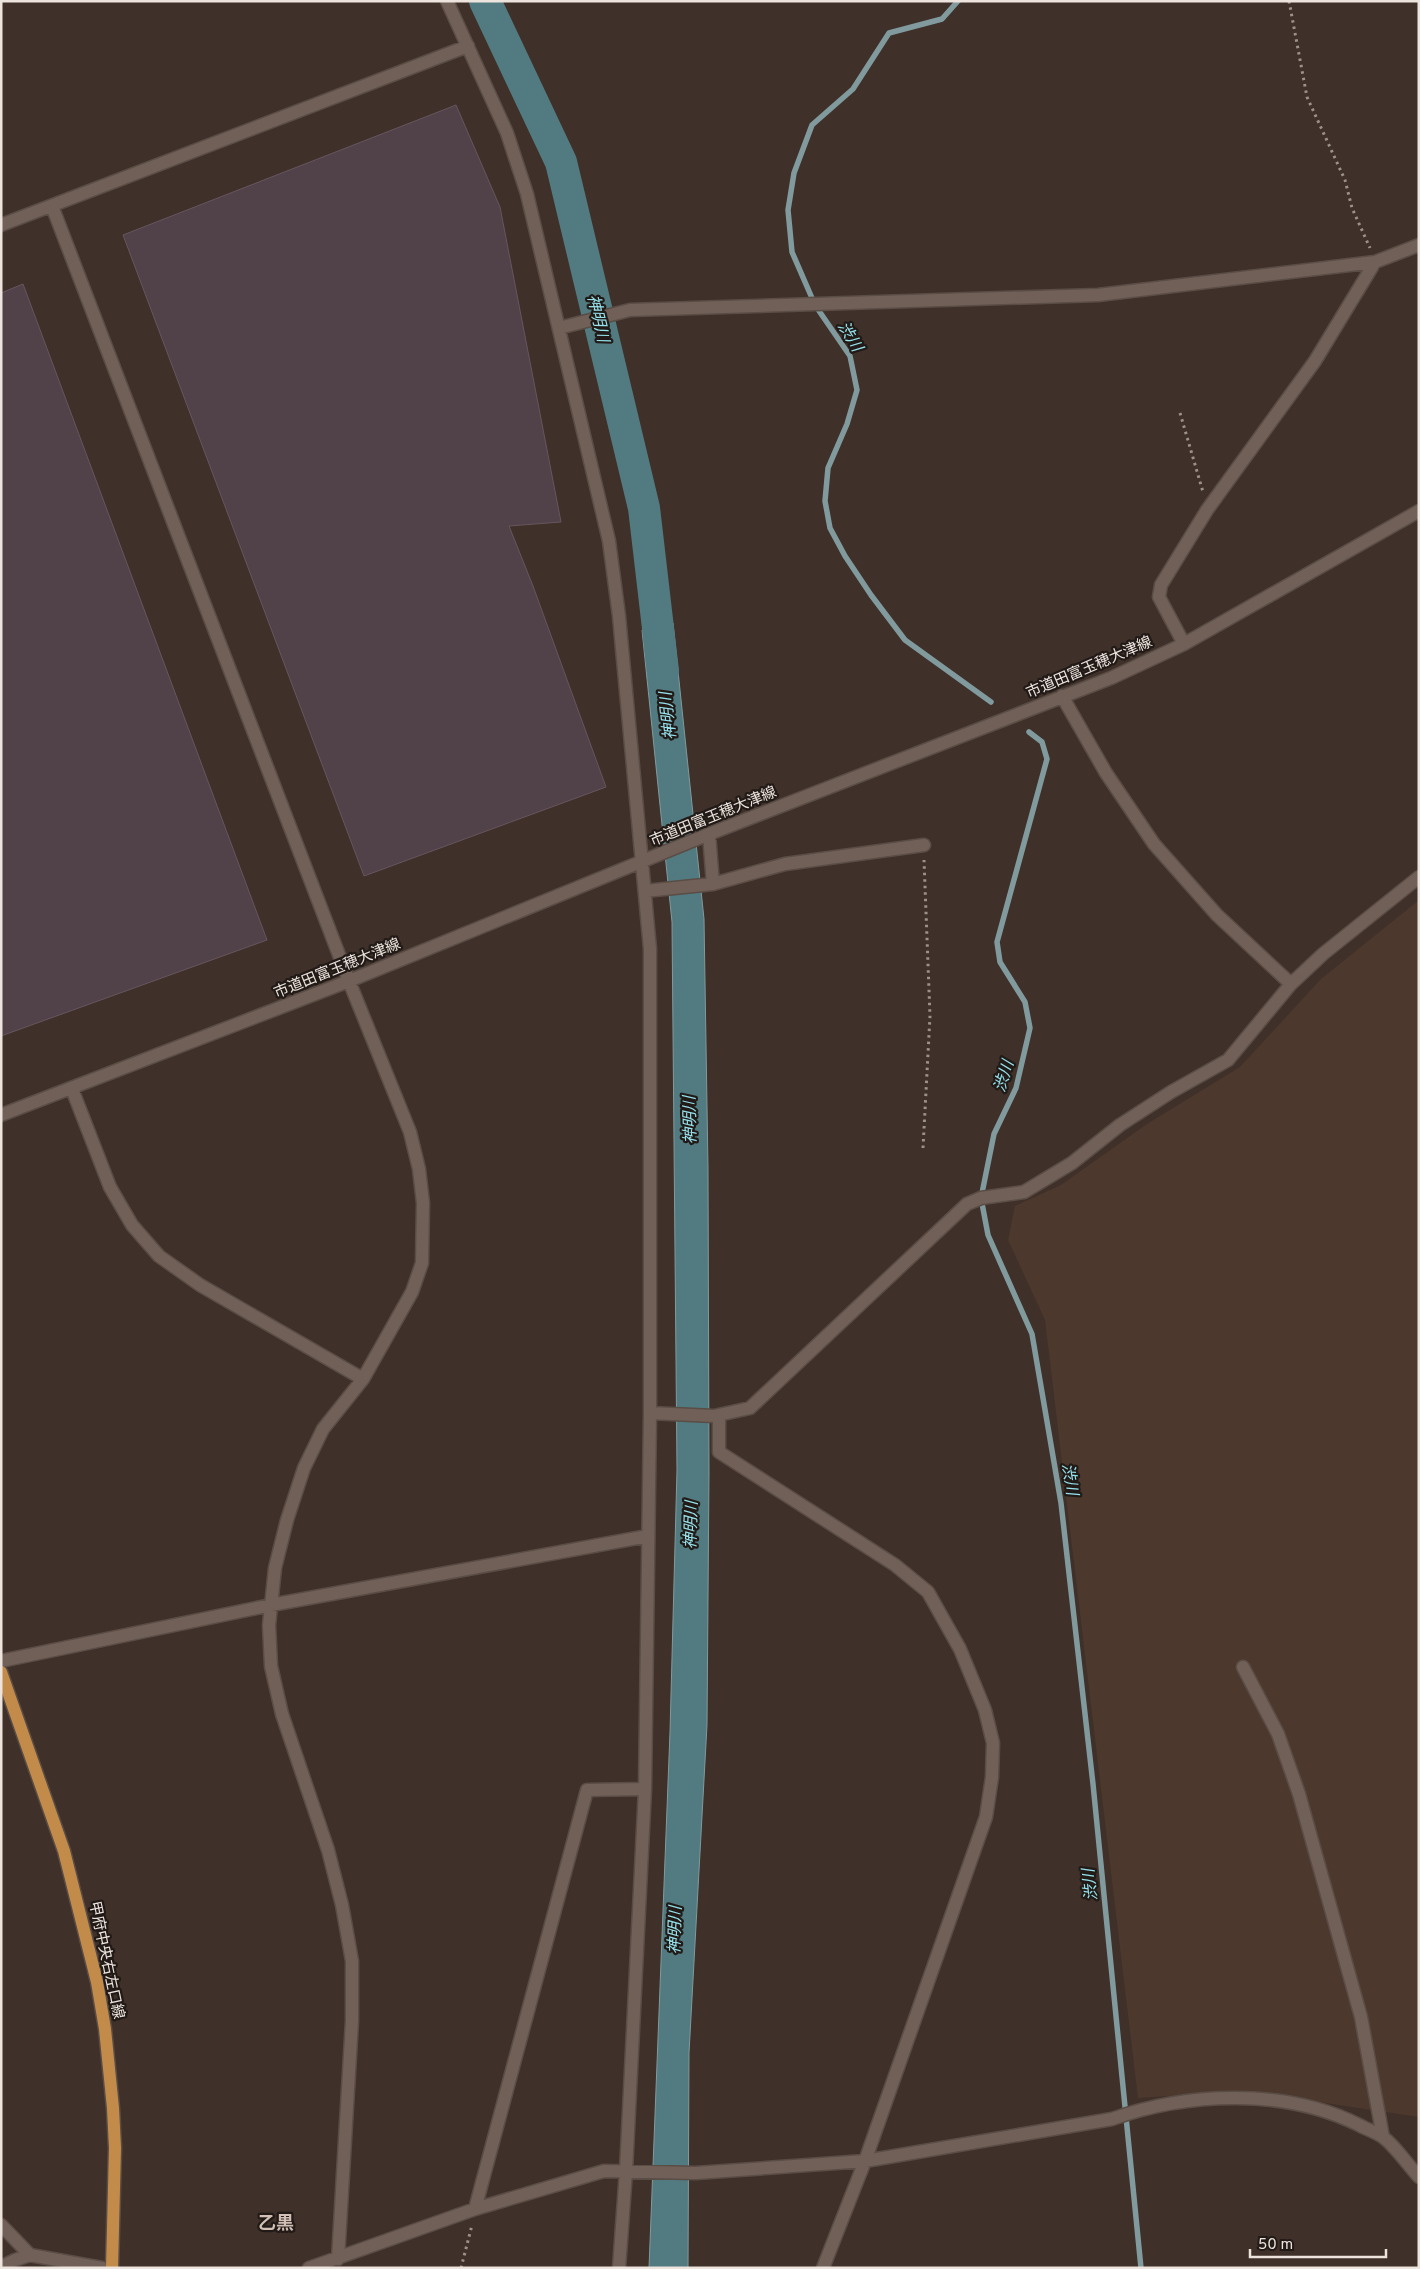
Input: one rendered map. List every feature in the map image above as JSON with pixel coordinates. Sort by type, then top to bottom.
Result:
[{"type":"main road","name":"甲府中央右左口線","points":[[1,1672],[64,1851],[96,1982],[105,2029],[115,2148],[112,2268]]},
{"type":"street","points":[[447,1],[507,133],[527,194],[609,541],[646,891],[650,949],[650,1413],[645,1788],[626,2171],[619,2268]]},
{"type":"street","points":[[1,225],[468,46]]},
{"type":"street","points":[[52,206],[349,981],[410,1132],[419,1169],[423,1203],[422,1263],[412,1292],[363,1379],[323,1429],[304,1468],[287,1520],[275,1568],[269,1625],[271,1666],[282,1714],[328,1850],[342,1904],[352,1960],[352,2021],[338,2259]]},
{"type":"street","points":[[559,328],[572,323],[630,310],[1098,295],[1375,262],[1419,245]]},
{"type":"street","points":[[1184,644],[1159,597],[1161,585],[1207,510],[1315,361],[1375,262]]},
{"type":"street","name":"市道田富玉穂大津線","points":[[1,1115],[349,981],[706,835],[1111,678],[1184,644],[1419,511]]},
{"type":"street","points":[[1062,696],[1106,773],[1154,844],[1217,915],[1291,984]]},
{"type":"street","points":[[706,835],[709,885]]},
{"type":"street","points":[[646,891],[709,885],[785,864],[924,844]]},
{"type":"street","points":[[650,1413],[717,1416],[750,1408],[967,1204],[981,1198],[1024,1192],[1072,1163],[1127,1120],[1171,1092],[1228,1060],[1291,984],[1323,954],[1419,877]]},
{"type":"street","points":[[72,1089],[110,1187],[132,1225],[159,1256],[200,1285],[363,1379]]},
{"type":"street","points":[[717,1416],[719,1452],[895,1566],[928,1592],[960,1649],[985,1710],[993,1743],[992,1777],[986,1817],[865,2161],[823,2268]]},
{"type":"street","points":[[1,1661],[271,1605],[648,1536]]},
{"type":"street","points":[[1243,1667],[1278,1734],[1299,1794],[1361,2017],[1383,2137]]},
{"type":"street","points":[[475,2209],[586,1790],[645,1788]]},
{"type":"street","points":[[309,2268],[475,2209],[604,2172],[696,2173],[865,2161],[1112,2118],[1139,2109],[1179,2101],[1238,2097],[1283,2102],[1339,2115],[1383,2137],[1419,2177]]},
{"type":"street","points":[[1,2225],[30,2255]]},
{"type":"street","points":[[1,2268],[30,2255],[102,2268]]},
{"type":"path","points":[[1288,1],[1307,96],[1345,180],[1352,208],[1375,262]]},
{"type":"path","points":[[1180,413],[1207,510]]},
{"type":"path","points":[[923,1148],[930,1016],[924,844]]},
{"type":"path","points":[[461,2268],[475,2209]]},
{"type":"shaded area","points":[[1419,900],[1419,2117],[1244,2091],[1138,2098],[1045,1320],[1008,1240],[1015,1206],[1061,1185],[1147,1124],[1240,1067],[1321,979]]},
{"type":"water","points":[[673,623],[704,919],[708,1168],[709,1473],[707,1725],[689,2053],[688,2268],[649,2268],[670,1732],[677,1470],[672,922],[642,630]]},
{"type":"building","points":[[456,105],[500,207],[561,522],[509,526],[533,586],[606,787],[364,876],[123,235]]},
{"type":"building","points":[[23,284],[267,940],[1,1036],[1,293]]},
{"type":"waterway","name":"神明川","points":[[485,1],[561,162],[644,508],[663,671]]},
{"type":"waterway","name":"渋川","points":[[958,1],[942,19],[889,33],[853,89],[812,125],[794,173],[788,210],[792,252],[815,305],[850,356],[857,390],[847,424],[828,468],[825,501],[830,528],[845,556],[871,595],[905,640],[991,702]]},
{"type":"waterway","name":"渋川","points":[[1029,732],[1042,742],[1047,759],[997,942],[1000,962],[1025,1002],[1030,1028],[1016,1088],[994,1134],[981,1198],[988,1235],[1032,1334],[1061,1503],[1093,1784],[1141,2268]]},
{"type":"district","name":"乙黒","points":[[276,2223]]}]
